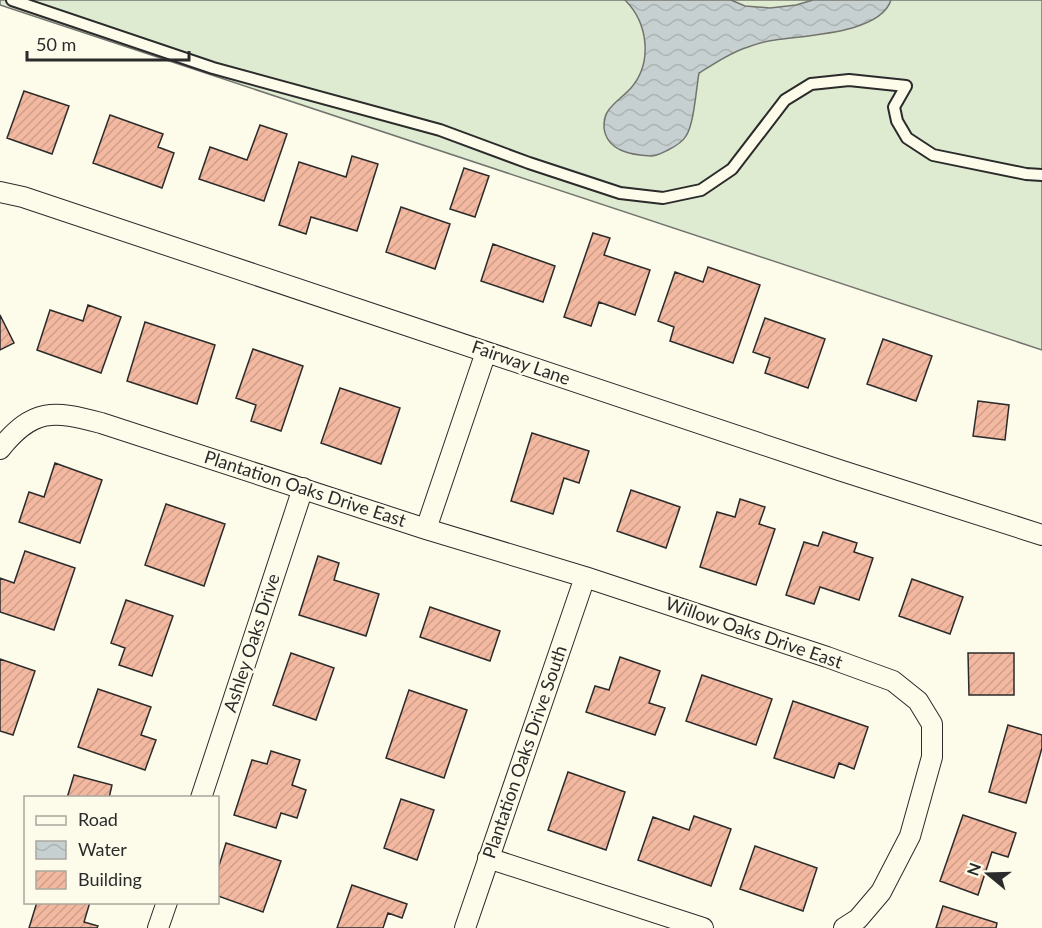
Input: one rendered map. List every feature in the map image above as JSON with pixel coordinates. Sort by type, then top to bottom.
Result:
[{"type":"street","name":"Fairway Lane","points":[[0,192],[24,197],[1042,536]]},
{"type":"street","points":[[426,529],[486,352]]},
{"type":"street","name":"Plantation Oaks Drive East","points":[[0,449],[25,423],[47,415],[67,414],[101,423],[426,529],[585,577]]},
{"type":"street","name":"Ashley Oaks Drive","points":[[202,796],[303,488]]},
{"type":"street","name":"Willow Oaks Drive East","points":[[585,577],[893,681],[918,701],[932,724],[932,758],[910,836],[881,892],[858,919],[844,928]]},
{"type":"street","name":"Plantation Oaks Drive South","points":[[465,928],[585,577]]},
{"type":"street","points":[[488,858],[703,928]]},
{"type":"street","points":[[158,928],[167,904]]},
{"type":"lane","points":[[12,0],[213,68],[440,130],[620,193],[663,198],[701,190],[732,169],[785,100],[811,84],[849,80],[906,86],[894,107],[897,122],[907,138],[933,155],[1042,175]]},
{"type":"green space","points":[[0,0],[1042,0],[1042,350],[0,5]]},
{"type":"water","points":[[625,0],[731,0],[745,6],[770,8],[796,5],[813,0],[891,0],[884,11],[872,20],[857,26],[840,31],[758,44],[735,52],[699,73],[689,131],[673,148],[651,156],[628,153],[615,147],[606,136],[604,128],[607,113],[638,78],[645,55],[643,31],[639,20]]},
{"type":"building","points":[[24,91],[69,106],[52,154],[7,138]]},
{"type":"building","points":[[110,115],[163,134],[158,147],[174,153],[162,188],[93,163]]},
{"type":"building","points":[[260,125],[287,134],[264,201],[199,179],[210,147],[247,160]]},
{"type":"building","points":[[352,156],[378,164],[357,231],[311,217],[306,234],[279,225],[299,162],[346,177]]},
{"type":"building","points":[[464,168],[489,176],[475,217],[450,209]]},
{"type":"building","points":[[401,207],[450,224],[435,269],[386,252]]},
{"type":"building","points":[[593,233],[610,238],[604,255],[650,270],[635,315],[599,302],[591,326],[564,317]]},
{"type":"building","points":[[493,244],[555,266],[543,302],[481,281]]},
{"type":"building","points":[[708,267],[760,285],[733,363],[670,341],[674,327],[658,321],[675,272],[703,282]]},
{"type":"building","points":[[88,305],[121,317],[101,373],[37,350],[50,310],[83,321]]},
{"type":"building","points":[[0,315],[14,343],[0,350]]},
{"type":"building","points":[[765,318],[825,339],[808,388],[765,373],[770,358],[753,352]]},
{"type":"building","points":[[145,322],[215,345],[197,404],[127,381]]},
{"type":"building","points":[[883,339],[932,356],[916,401],[867,384]]},
{"type":"building","points":[[253,349],[303,366],[281,431],[251,421],[256,405],[236,398]]},
{"type":"building","points":[[340,388],[400,408],[381,464],[321,443]]},
{"type":"building","points":[[978,401],[1009,405],[1005,440],[973,436]]},
{"type":"building","points":[[532,433],[589,451],[579,483],[564,478],[553,514],[511,501]]},
{"type":"building","points":[[55,463],[102,480],[80,543],[19,522],[29,492],[44,497]]},
{"type":"building","points":[[631,490],[680,507],[666,548],[617,531]]},
{"type":"building","points":[[740,499],[765,507],[759,524],[775,529],[756,585],[700,567],[717,512],[735,517]]},
{"type":"building","points":[[166,504],[225,524],[204,586],[145,565]]},
{"type":"building","points":[[823,532],[857,543],[854,552],[873,558],[859,600],[820,587],[814,604],[786,595],[804,542],[818,546]]},
{"type":"building","points":[[25,551],[75,568],[54,630],[0,612],[0,578],[14,583]]},
{"type":"building","points":[[318,556],[339,563],[334,580],[379,594],[366,636],[299,615]]},
{"type":"building","points":[[912,579],[963,597],[950,634],[899,616]]},
{"type":"building","points":[[126,600],[173,616],[152,676],[119,665],[125,648],[111,643]]},
{"type":"building","points":[[430,607],[500,631],[490,661],[420,637]]},
{"type":"building","points":[[291,653],[334,668],[316,720],[273,705]]},
{"type":"building","points":[[968,653],[1014,653],[1014,695],[969,695]]},
{"type":"building","points":[[620,657],[660,671],[649,703],[665,708],[655,735],[586,712],[595,686],[609,690]]},
{"type":"building","points":[[0,659],[35,671],[13,735],[0,731]]},
{"type":"building","points":[[702,675],[772,699],[756,745],[686,721]]},
{"type":"building","points":[[98,689],[151,707],[141,735],[156,740],[145,770],[78,747]]},
{"type":"building","points":[[409,690],[467,710],[444,778],[386,758]]},
{"type":"building","points":[[793,701],[868,727],[854,769],[839,763],[834,778],[774,758]]},
{"type":"building","points":[[1008,725],[1042,735],[1042,748],[1026,803],[989,792]]},
{"type":"building","points":[[271,751],[300,760],[292,785],[306,790],[297,818],[281,813],[276,828],[234,815],[252,760],[267,764]]},
{"type":"building","points":[[568,772],[625,792],[606,850],[548,830]]},
{"type":"building","points":[[74,775],[112,785],[109,796],[68,796]]},
{"type":"building","points":[[401,799],[434,810],[417,860],[384,848]]},
{"type":"building","points":[[963,815],[1016,833],[1008,857],[992,852],[978,895],[940,881]]},
{"type":"building","points":[[694,816],[731,829],[711,886],[638,860],[653,817],[689,830]]},
{"type":"building","points":[[226,843],[281,861],[263,912],[219,896],[219,866]]},
{"type":"building","points":[[755,846],[817,868],[803,911],[740,889]]},
{"type":"building","points":[[352,885],[407,904],[402,918],[388,913],[383,928],[337,928]]},
{"type":"building","points":[[36,904],[89,904],[84,922],[98,926],[97,928],[29,928]]},
{"type":"building","points":[[943,906],[997,923],[996,928],[936,928]]}]
